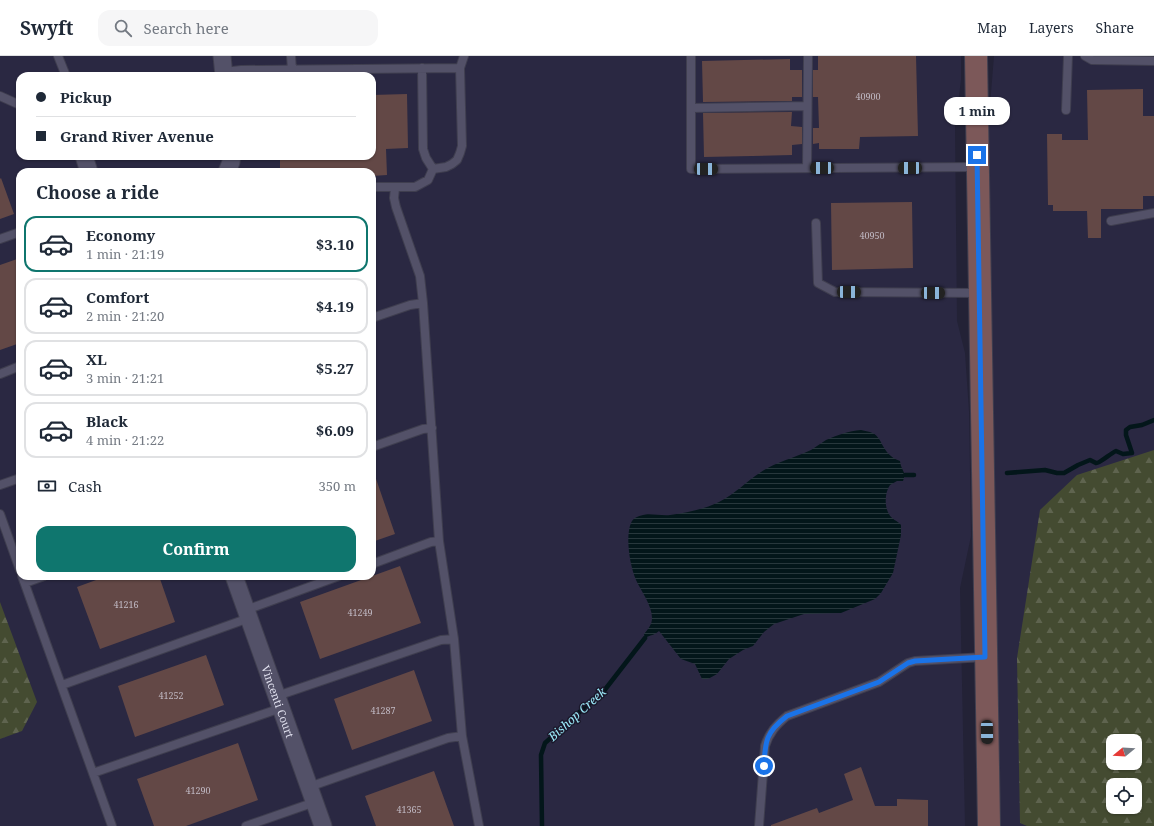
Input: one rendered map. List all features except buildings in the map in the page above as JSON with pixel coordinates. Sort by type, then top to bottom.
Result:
[{"type":"main road","points":[[976,56],[989,826]]},
{"type":"street","name":"Vincenti Court","points":[[235,580],[324,826]]},
{"type":"lane","points":[[58,56],[64,72]]},
{"type":"lane","points":[[291,56],[292,70]]},
{"type":"lane","points":[[433,169],[446,167],[452,164],[457,160],[462,146],[460,68],[464,56]]},
{"type":"lane","points":[[691,56],[691,169],[977,167]]},
{"type":"lane","points":[[807,168],[808,56]]},
{"type":"lane","points":[[1066,110],[1068,56]]},
{"type":"lane","points":[[1085,56],[1092,60],[1154,61]]},
{"type":"lane","points":[[223,68],[241,70],[460,68]]},
{"type":"lane","points":[[422,68],[423,148],[426,158],[433,169]]},
{"type":"lane","points":[[0,96],[16,103]]},
{"type":"lane","points":[[691,108],[807,106]]},
{"type":"lane","points":[[376,187],[415,187],[428,180],[433,169]]},
{"type":"lane","points":[[395,188],[394,198],[396,208],[420,276],[432,428],[438,541],[454,639],[462,736],[479,826]]},
{"type":"lane","points":[[1111,221],[1154,213]]},
{"type":"lane","points":[[816,223],[818,283],[835,292],[979,293]]},
{"type":"lane","points":[[0,239],[16,233]]},
{"type":"lane","points":[[376,317],[410,305],[423,303]]},
{"type":"lane","points":[[0,374],[16,368]]},
{"type":"lane","points":[[376,446],[423,429],[432,428]]},
{"type":"lane","points":[[0,485],[16,479]]},
{"type":"lane","points":[[0,514],[16,559]]},
{"type":"lane","points":[[376,563],[431,542],[438,541]]},
{"type":"lane","points":[[24,580],[112,826]]},
{"type":"lane","points":[[62,685],[248,614],[329,580]]},
{"type":"lane","points":[[93,773],[441,640],[454,639]]},
{"type":"lane","points":[[759,826],[765,746],[768,737],[773,730],[779,722],[787,716],[879,682],[908,663],[915,661],[985,657]]},
{"type":"lane","points":[[246,826],[312,794],[448,738],[462,736]]},
{"type":"shaded area","points":[[0,56],[961,56],[961,80],[955,126],[957,321],[965,353],[969,411],[971,536],[960,588],[965,826],[0,826]]},
{"type":"shaded area","points":[[994,56],[1154,56],[1154,826],[1000,826],[988,130]]},
{"type":"shaded area","points":[[861,430],[870,432],[878,437],[885,450],[900,461],[905,475],[903,481],[897,481],[890,485],[887,491],[887,511],[891,517],[901,525],[901,535],[893,573],[881,593],[875,599],[841,613],[804,614],[774,624],[764,632],[753,646],[743,650],[729,659],[717,674],[708,679],[702,679],[695,664],[681,659],[659,631],[645,638],[644,634],[650,627],[652,613],[636,580],[630,560],[628,536],[633,520],[646,514],[676,514],[708,507],[730,495],[773,465],[811,450],[830,438],[848,432]]},
{"type":"green space","points":[[1154,450],[1154,826],[1027,826],[1020,823],[1017,658],[1040,510],[1077,475]]},
{"type":"green space","points":[[0,602],[37,702],[22,731],[0,739]]},
{"type":"waterway","name":"Bishop Creek","points":[[1007,473],[1045,470],[1064,473],[1090,460],[1098,463],[1116,451],[1123,454],[1132,453],[1126,435],[1126,430],[1130,427],[1142,425],[1154,420]]},
{"type":"waterway","name":"Bishop Creek","points":[[905,475],[914,475]]},
{"type":"waterway","name":"Bishop Creek","points":[[542,826],[541,755],[545,743],[584,708],[600,696],[645,638]]},
{"type":"route","points":[[764,766],[765,746],[768,737],[779,722],[787,716],[879,682],[908,663],[923,659],[985,657],[977,155]]}]
